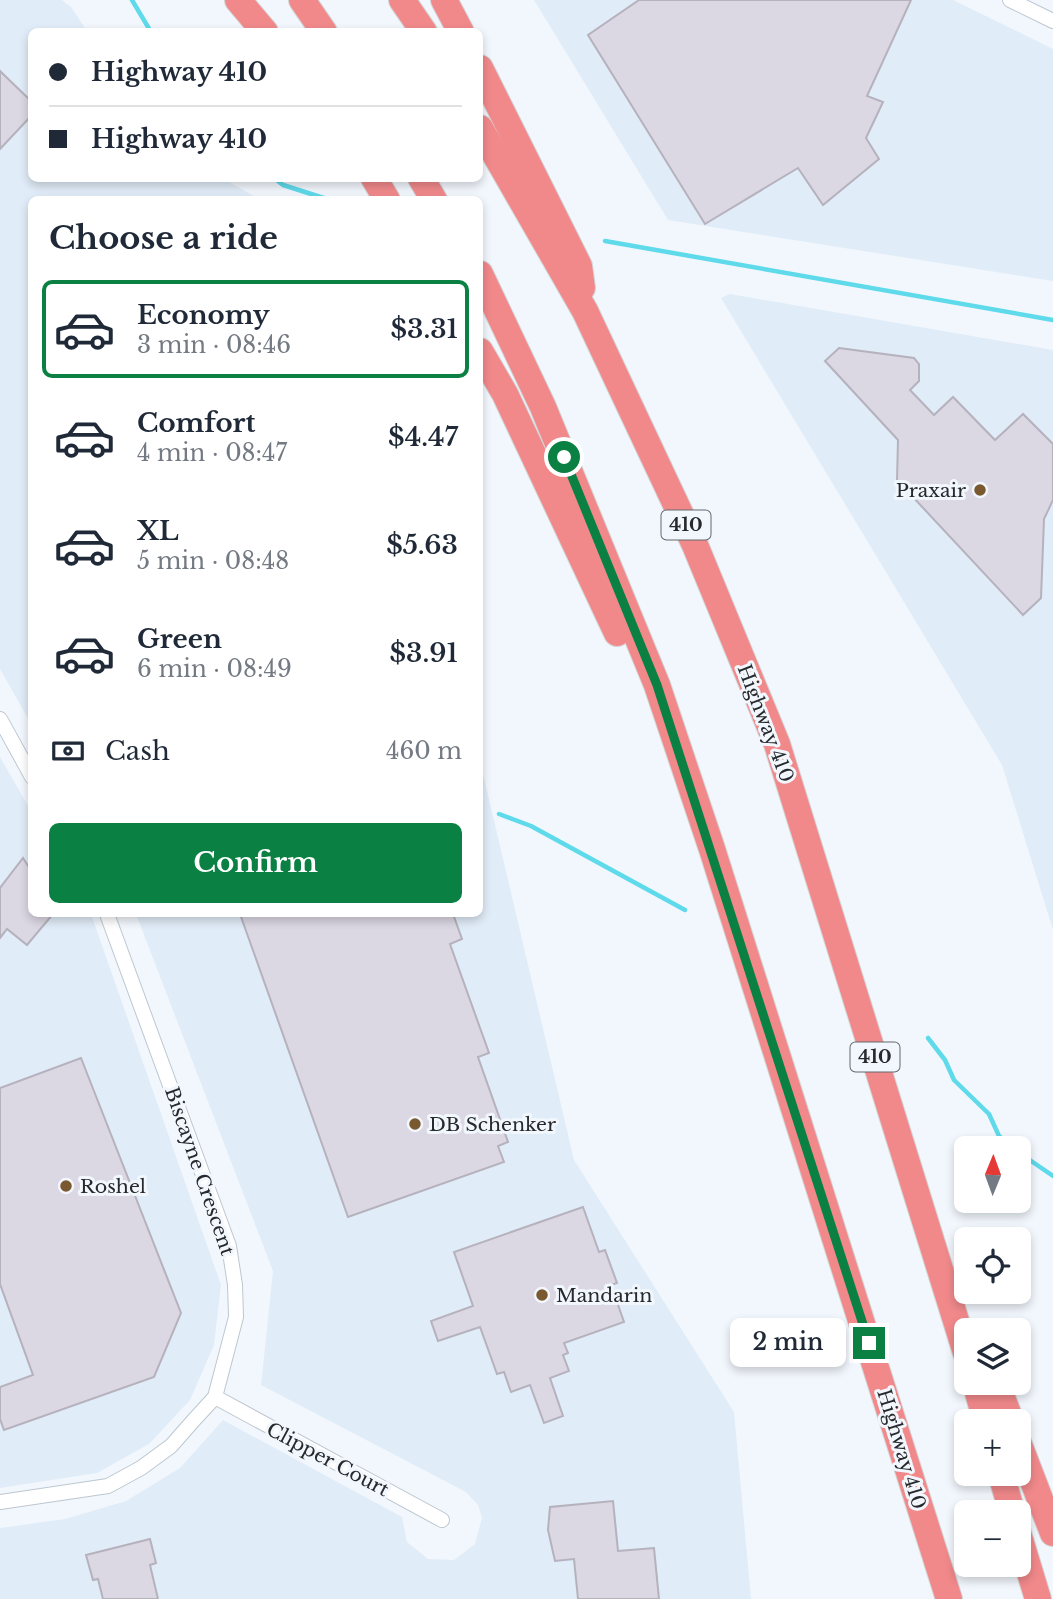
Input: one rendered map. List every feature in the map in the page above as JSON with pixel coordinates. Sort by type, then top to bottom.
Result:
[{"type":"highway","points":[[238,0],[262,28]]},
{"type":"highway","points":[[302,0],[321,28]]},
{"type":"highway","points":[[402,0],[421,28]]},
{"type":"highway","points":[[444,0],[459,28]]},
{"type":"highway","points":[[483,74],[579,266],[585,311]]},
{"type":"highway","name":"Highway 410","points":[[483,133],[585,311],[695,545],[777,744],[955,1318]]},
{"type":"highway","name":"Highway 410","points":[[483,280],[543,407],[657,685],[949,1599]]},
{"type":"highway","points":[[483,357],[505,394],[625,650],[657,685]]},
{"type":"highway","points":[[922,1208],[951,1247],[974,1318]]},
{"type":"highway","points":[[1031,1475],[1053,1533]]},
{"type":"highway","points":[[1031,1576],[1038,1599]]},
{"type":"street","points":[[1010,0],[1053,21]]},
{"type":"street","points":[[0,719],[28,770]]},
{"type":"street","name":"Biscayne Crescent","points":[[0,1502],[108,1486],[141,1468],[170,1446],[215,1397],[236,1317],[235,1285],[229,1246],[108,917]]},
{"type":"street","name":"Clipper Court","points":[[215,1397],[442,1520]]},
{"type":"shaded area","points":[[0,0],[62,0],[71,7],[85,28],[28,28],[28,182],[229,182],[254,196],[28,196],[28,719],[0,669]]},
{"type":"shaded area","points":[[534,0],[953,0],[1053,49],[1053,281],[668,220]]},
{"type":"shaded area","points":[[730,294],[1053,350],[1053,930],[1002,765],[721,298]]},
{"type":"shaded area","points":[[0,757],[28,806],[28,917],[92,917],[221,1285],[214,1345],[190,1400],[149,1444],[97,1473],[0,1488]]},
{"type":"shaded area","points":[[483,774],[574,1160],[734,1412],[751,1599],[0,1599],[0,1528],[65,1519],[126,1501],[180,1468],[223,1420],[402,1517],[407,1542],[428,1559],[454,1560],[475,1544],[482,1518],[478,1505],[466,1492],[261,1385],[273,1271],[137,917],[483,917]]},
{"type":"building","points":[[639,0],[911,0],[867,96],[883,102],[866,138],[879,159],[823,205],[798,168],[705,224],[588,35]]},
{"type":"building","points":[[0,71],[28,98],[28,119],[0,149]]},
{"type":"building","name":"Praxair","points":[[839,348],[914,358],[919,364],[919,381],[910,390],[934,415],[953,397],[995,440],[1023,414],[1053,444],[1053,500],[1044,519],[1041,598],[1023,615],[897,480],[898,440],[825,361]]},
{"type":"building","points":[[23,858],[28,866],[28,917],[50,917],[27,945],[7,929],[0,938],[0,888]]},
{"type":"building","points":[[241,917],[454,917],[462,939],[450,944],[489,1053],[478,1057],[508,1142],[498,1146],[504,1162],[348,1217]]},
{"type":"building","name":"Roshel","points":[[81,1058],[181,1313],[154,1377],[4,1430],[0,1419],[0,1387],[33,1375],[0,1284],[0,1088]]},
{"type":"building","name":"Mandarin","points":[[583,1207],[599,1252],[605,1250],[617,1283],[611,1285],[624,1322],[564,1343],[568,1353],[563,1355],[569,1371],[550,1378],[563,1416],[544,1423],[530,1385],[511,1392],[504,1372],[497,1374],[480,1327],[438,1341],[431,1321],[473,1306],[454,1252]]},
{"type":"building","points":[[613,1501],[618,1551],[654,1548],[659,1599],[578,1599],[574,1559],[555,1561],[548,1530],[550,1507]]},
{"type":"building","points":[[150,1539],[156,1563],[150,1565],[158,1599],[103,1599],[98,1579],[93,1580],[86,1555]]},
{"type":"waterway","points":[[132,0],[149,28]]},
{"type":"waterway","points":[[279,182],[317,196]]},
{"type":"waterway","points":[[605,241],[1053,320]]},
{"type":"waterway","points":[[499,814],[531,826],[685,910]]},
{"type":"waterway","points":[[928,1038],[945,1060],[954,1080],[989,1114],[999,1136]]},
{"type":"waterway","points":[[1031,1161],[1053,1176]]},
{"type":"place","name":"Praxair","points":[[980,490]]},
{"type":"place","name":"DB Schenker","points":[[415,1124]]},
{"type":"place","name":"Roshel","points":[[66,1186]]},
{"type":"place","name":"Mandarin","points":[[542,1295]]},
{"type":"route","points":[[564,457],[657,685],[869,1343]]}]
